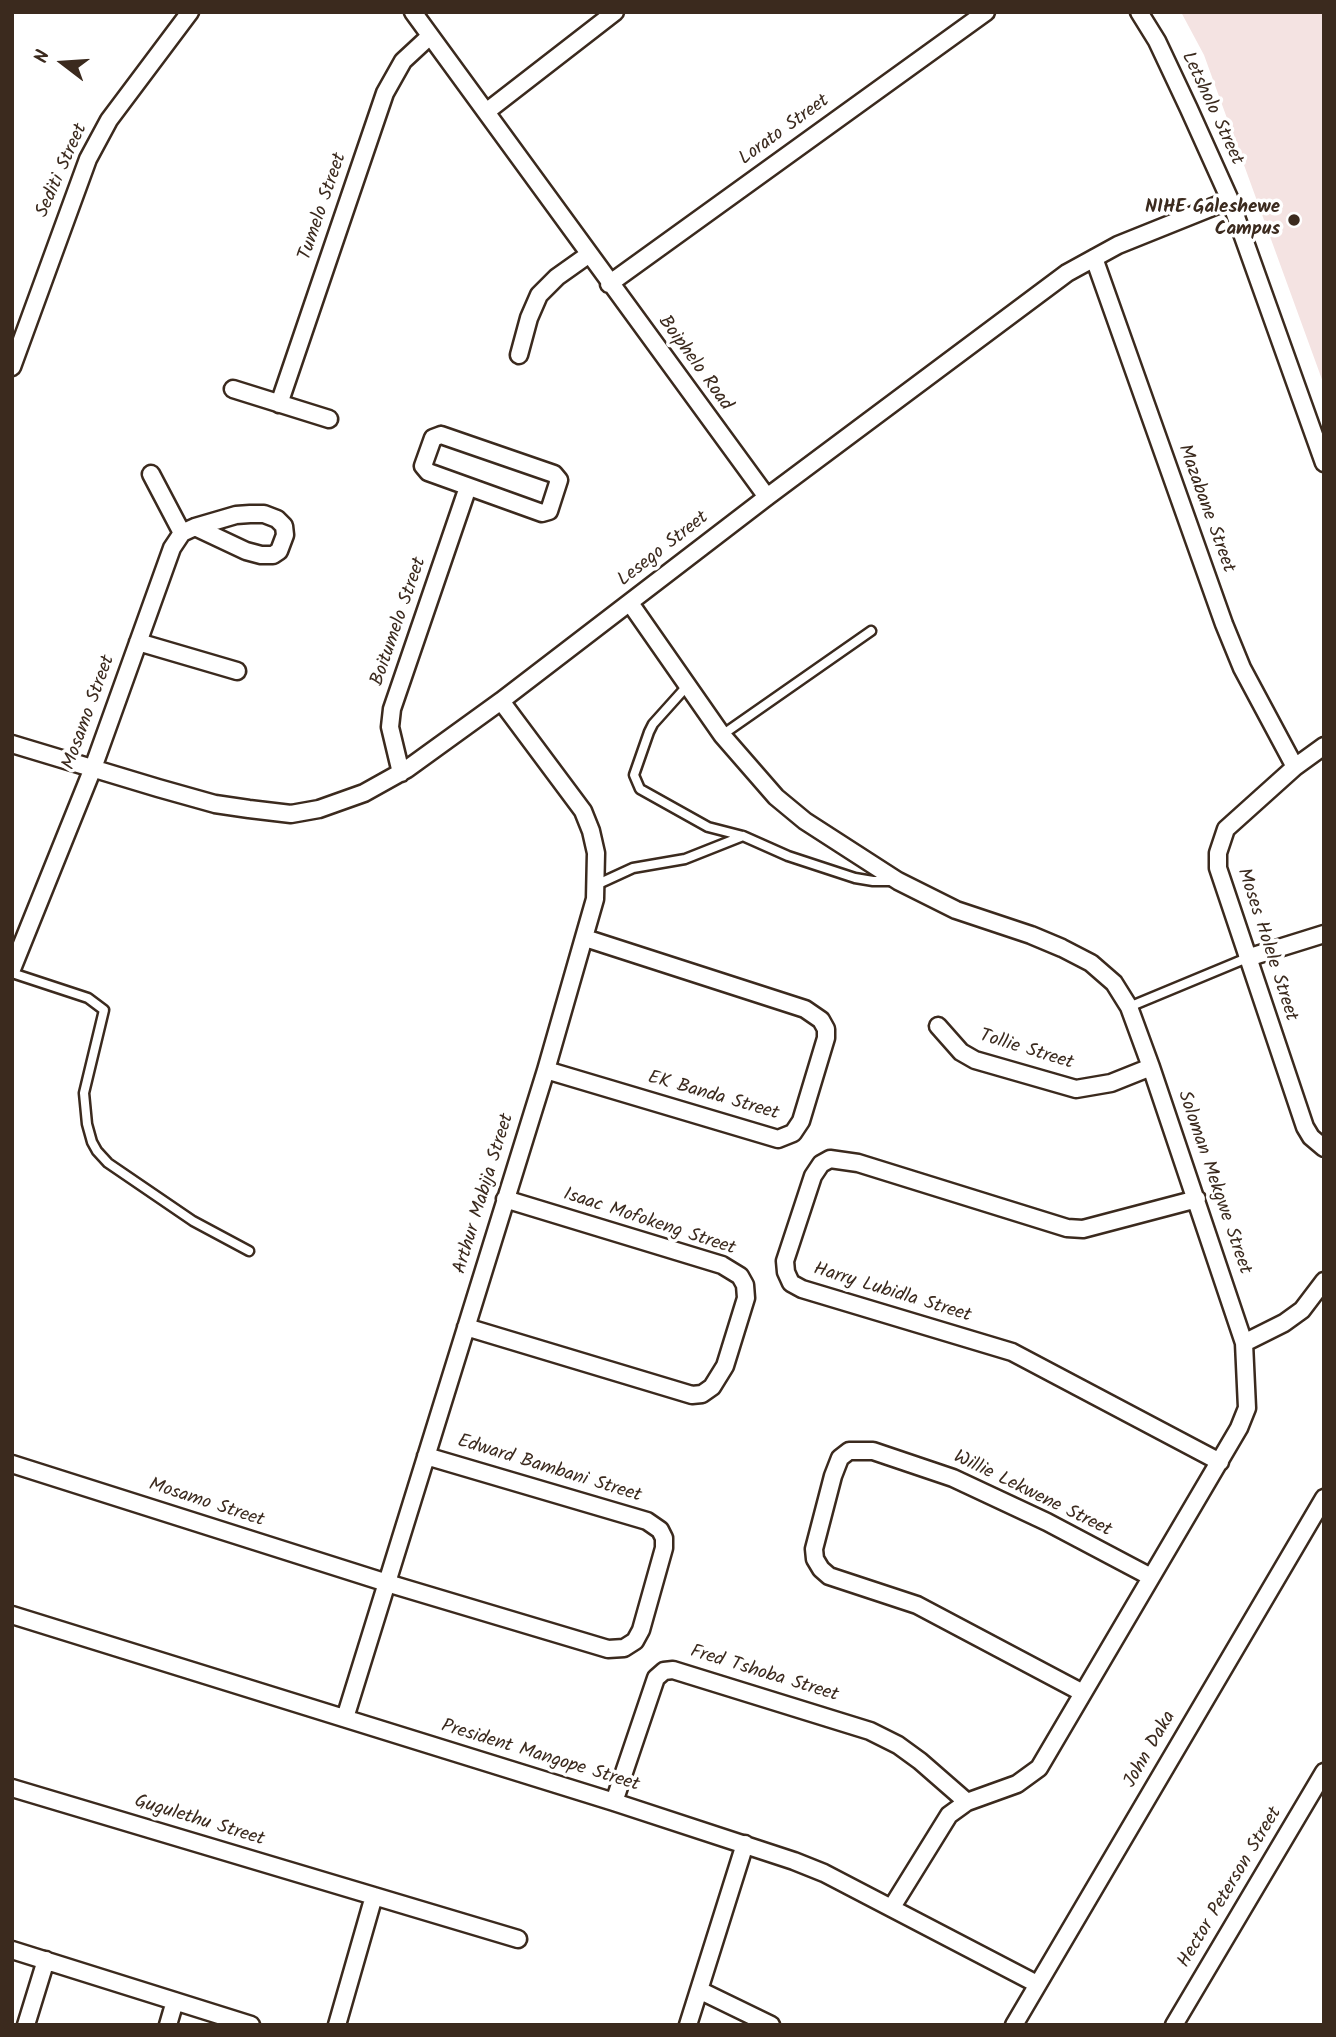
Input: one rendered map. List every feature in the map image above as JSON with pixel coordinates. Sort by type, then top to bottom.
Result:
[{"type":"street","name":"Sediti Street","points":[[12,367],[88,159],[109,120],[190,12]]},
{"type":"street","name":"Boiphelo Road","points":[[413,12],[767,497]]},
{"type":"street","points":[[486,112],[615,12]]},
{"type":"street","name":"Lorato Street","points":[[609,284],[986,12]]},
{"type":"street","name":"Letsholo Street","points":[[1139,12],[1157,41],[1230,200],[1324,463]]},
{"type":"street","name":"Tumelo Street","points":[[279,404],[385,93],[403,61],[430,36]]},
{"type":"street","name":"Lesego Street","points":[[12,744],[215,804],[291,814],[349,800],[401,773],[501,701],[767,497],[1067,273],[1118,245],[1230,200]]},
{"type":"street","points":[[519,355],[529,318],[539,295],[557,277],[588,255]]},
{"type":"street","name":"Mazabane Street","points":[[1094,258],[1228,635],[1242,668],[1295,767]]},
{"type":"street","points":[[233,389],[329,419]]},
{"type":"street","points":[[441,435],[554,474],[559,480],[546,513],[468,486],[425,470],[423,466],[433,438],[441,435]]},
{"type":"street","points":[[151,474],[189,531],[261,555],[272,555],[279,551],[285,535],[284,526],[277,519],[264,514],[236,514],[189,531]]},
{"type":"street","name":"Boitumelo Street","points":[[401,773],[390,727],[393,709],[468,486]]},
{"type":"street","name":"Mosamo Street","points":[[12,971],[93,768],[172,548],[189,531]]},
{"type":"street","name":"Soloman Mekgwe Street","points":[[630,603],[722,735],[776,797],[805,821],[898,881],[956,910],[1031,934],[1091,963],[1114,982],[1129,1007],[1152,1067],[1244,1343],[1247,1408],[1240,1428],[1039,1768],[1017,1784],[967,1802],[949,1815],[892,1907]]},
{"type":"street","points":[[138,642],[237,671]]},
{"type":"street","name":"Arthur Mabija Street","points":[[345,1718],[546,1070],[585,938],[596,885],[596,853],[592,831],[583,811],[501,701]]},
{"type":"street","name":"Moses Holele Street","points":[[1324,746],[1295,767],[1226,829],[1221,840],[1218,868],[1305,1127],[1311,1137],[1324,1148]]},
{"type":"street","points":[[1247,958],[1324,934]]},
{"type":"street","name":"EK Banda Street","points":[[546,1070],[778,1139],[793,1133],[801,1121],[819,1062],[826,1029],[821,1020],[805,1009],[585,938]]},
{"type":"street","name":"Tollie Street","points":[[938,1026],[961,1052],[975,1060],[1076,1089],[1111,1083],[1152,1067]]},
{"type":"street","name":"Harry Lubidla Street","points":[[1197,1199],[1083,1229],[1067,1228],[858,1163],[830,1159],[821,1164],[813,1176],[785,1261],[791,1283],[802,1289],[1012,1352],[1220,1462]]},
{"type":"street","name":"Isaac Mofokeng Street","points":[[467,1327],[692,1395],[702,1394],[712,1387],[725,1366],[746,1298],[745,1285],[740,1276],[722,1265],[505,1199]]},
{"type":"street","points":[[1244,1343],[1284,1323],[1302,1310],[1324,1282]]},
{"type":"street","name":"Willie Lekwene Street","points":[[1083,1693],[917,1605],[829,1576],[821,1569],[815,1559],[814,1549],[840,1458],[849,1451],[873,1451],[953,1478],[1026,1511],[1152,1577]]},
{"type":"street","name":"Edward Bambani Street","points":[[387,1583],[608,1649],[624,1648],[635,1641],[641,1630],[664,1548],[664,1538],[660,1530],[647,1521],[426,1456]]},
{"type":"street","name":"Mosamo Street","points":[[12,1464],[387,1583]]},
{"type":"street","name":"John Daka","points":[[1014,2025],[1324,1498]]},
{"type":"street","name":"President Mangope Street","points":[[12,1615],[745,1844],[824,1873],[1037,1984]]},
{"type":"street","name":"Fred Tshoba Street","points":[[614,1802],[656,1678],[664,1671],[673,1670],[870,1731],[920,1760],[967,1802]]},
{"type":"street","name":"Hector Peterson Street","points":[[1174,2025],[1324,1772]]},
{"type":"street","name":"Gugulethu Street","points":[[12,1788],[518,1939]]},
{"type":"street","points":[[688,2025],[745,1844]]},
{"type":"street","points":[[337,2025],[374,1896]]},
{"type":"street","points":[[12,1950],[251,2025]]},
{"type":"street","points":[[26,2025],[46,1960]]},
{"type":"street","points":[[699,1990],[771,2025]]},
{"type":"street","points":[[168,2025],[175,2001]]},
{"type":"lane","points":[[722,735],[871,631]]},
{"type":"lane","points":[[689,684],[653,724],[634,775],[640,789],[708,827],[743,836],[788,856],[855,877],[873,881],[898,881]]},
{"type":"lane","points":[[596,885],[634,868],[685,859],[743,836]]},
{"type":"lane","points":[[1129,1007],[1247,958]]},
{"type":"lane","points":[[12,971],[88,998],[104,1010],[84,1093],[87,1124],[97,1151],[108,1163],[193,1222],[249,1251]]},
{"type":"shaded area","name":"NIHE Galeshewe Campus","points":[[1181,12],[1324,12],[1324,385],[1204,55]]},
{"type":"place","name":"NIHE Galeshewe Campus","points":[[1294,220]]}]
